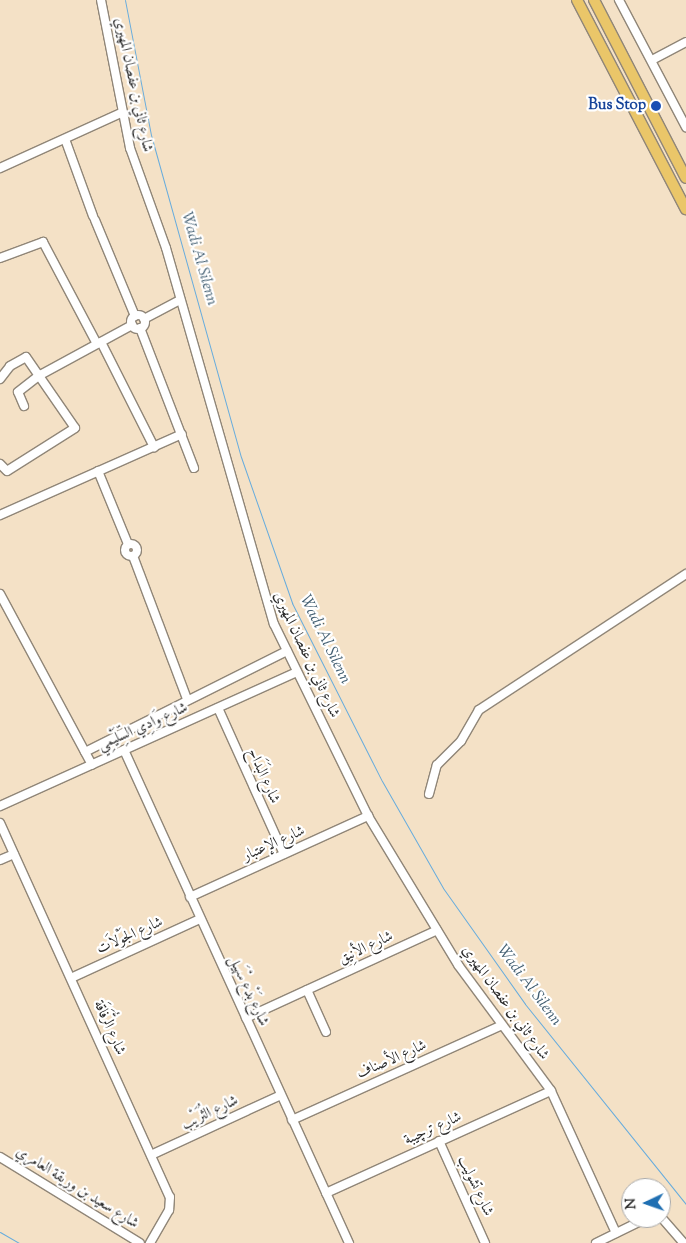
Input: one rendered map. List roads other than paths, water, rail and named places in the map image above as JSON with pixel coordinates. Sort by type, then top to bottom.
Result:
[{"type":"main road","points":[[577,0],[686,209]]},
{"type":"main road","points":[[594,0],[686,178]]},
{"type":"street","name":"شارع ثاني بن عفصان المهيري","points":[[101,0],[123,112],[266,603],[297,672],[368,816],[437,930],[502,1025],[551,1091],[616,1233]]},
{"type":"street","points":[[619,0],[686,127]]},
{"type":"street","points":[[652,60],[686,42]]},
{"type":"street","points":[[0,168],[123,112]]},
{"type":"street","points":[[24,406],[18,392],[40,375],[132,325],[135,316],[94,218],[65,139]]},
{"type":"street","points":[[0,258],[43,242],[154,447]]},
{"type":"street","points":[[178,301],[144,319],[140,328],[194,468]]},
{"type":"street","points":[[135,316],[144,319]]},
{"type":"street","points":[[132,325],[140,328]]},
{"type":"street","points":[[0,379],[24,356],[40,375],[74,430],[9,470],[0,464]]},
{"type":"street","points":[[0,515],[182,434]]},
{"type":"street","points":[[98,472],[128,544],[136,547],[133,556],[187,699]]},
{"type":"street","points":[[429,794],[438,765],[461,742],[479,710],[686,574]]},
{"type":"street","points":[[0,594],[92,765]]},
{"type":"street","points":[[85,752],[187,699],[287,651]]},
{"type":"street","name":"شارع وَادِي السِّلَيْمِي","points":[[0,806],[297,672]]},
{"type":"street","name":"شارع البَدَاح","points":[[218,708],[284,854]]},
{"type":"street","name":"شارع بَدْع سْهَيل","points":[[124,750],[349,1243]]},
{"type":"street","name":"شارع الإعتبار","points":[[190,897],[368,816]]},
{"type":"street","name":"شارع الرُّفَاقَة","points":[[0,823],[171,1201],[150,1243]]},
{"type":"street","points":[[0,860],[14,854]]},
{"type":"street","name":"شارع الجَوْلاَت","points":[[71,978],[200,919]]},
{"type":"street","name":"شارع الأنِيق","points":[[246,1018],[437,930]]},
{"type":"street","points":[[306,990],[326,1032]]},
{"type":"street","name":"شارع الأصناف","points":[[292,1120],[502,1025]]},
{"type":"street","name":"شارع ترچيبة","points":[[326,1193],[551,1091]]},
{"type":"street","name":"شارع الثُرَيْب","points":[[151,1155],[281,1095]]},
{"type":"street","name":"شارع تشوليب","points":[[439,1141],[485,1243]]},
{"type":"street","name":"شارع سعيد بن وريقة العامري","points":[[0,1157],[140,1243]]},
{"type":"street","points":[[596,1243],[626,1228]]},
{"type":"street","points":[[671,1228],[684,1243]]},
{"type":"waterway","name":"Wadi Al Silenn","points":[[125,0],[151,135],[241,457],[292,603],[382,781],[443,888],[525,1004],[686,1204]]},
{"type":"waterway","points":[[0,1232],[19,1243]]},
{"type":"place","name":"Bus Stop","points":[[656,106]]}]
